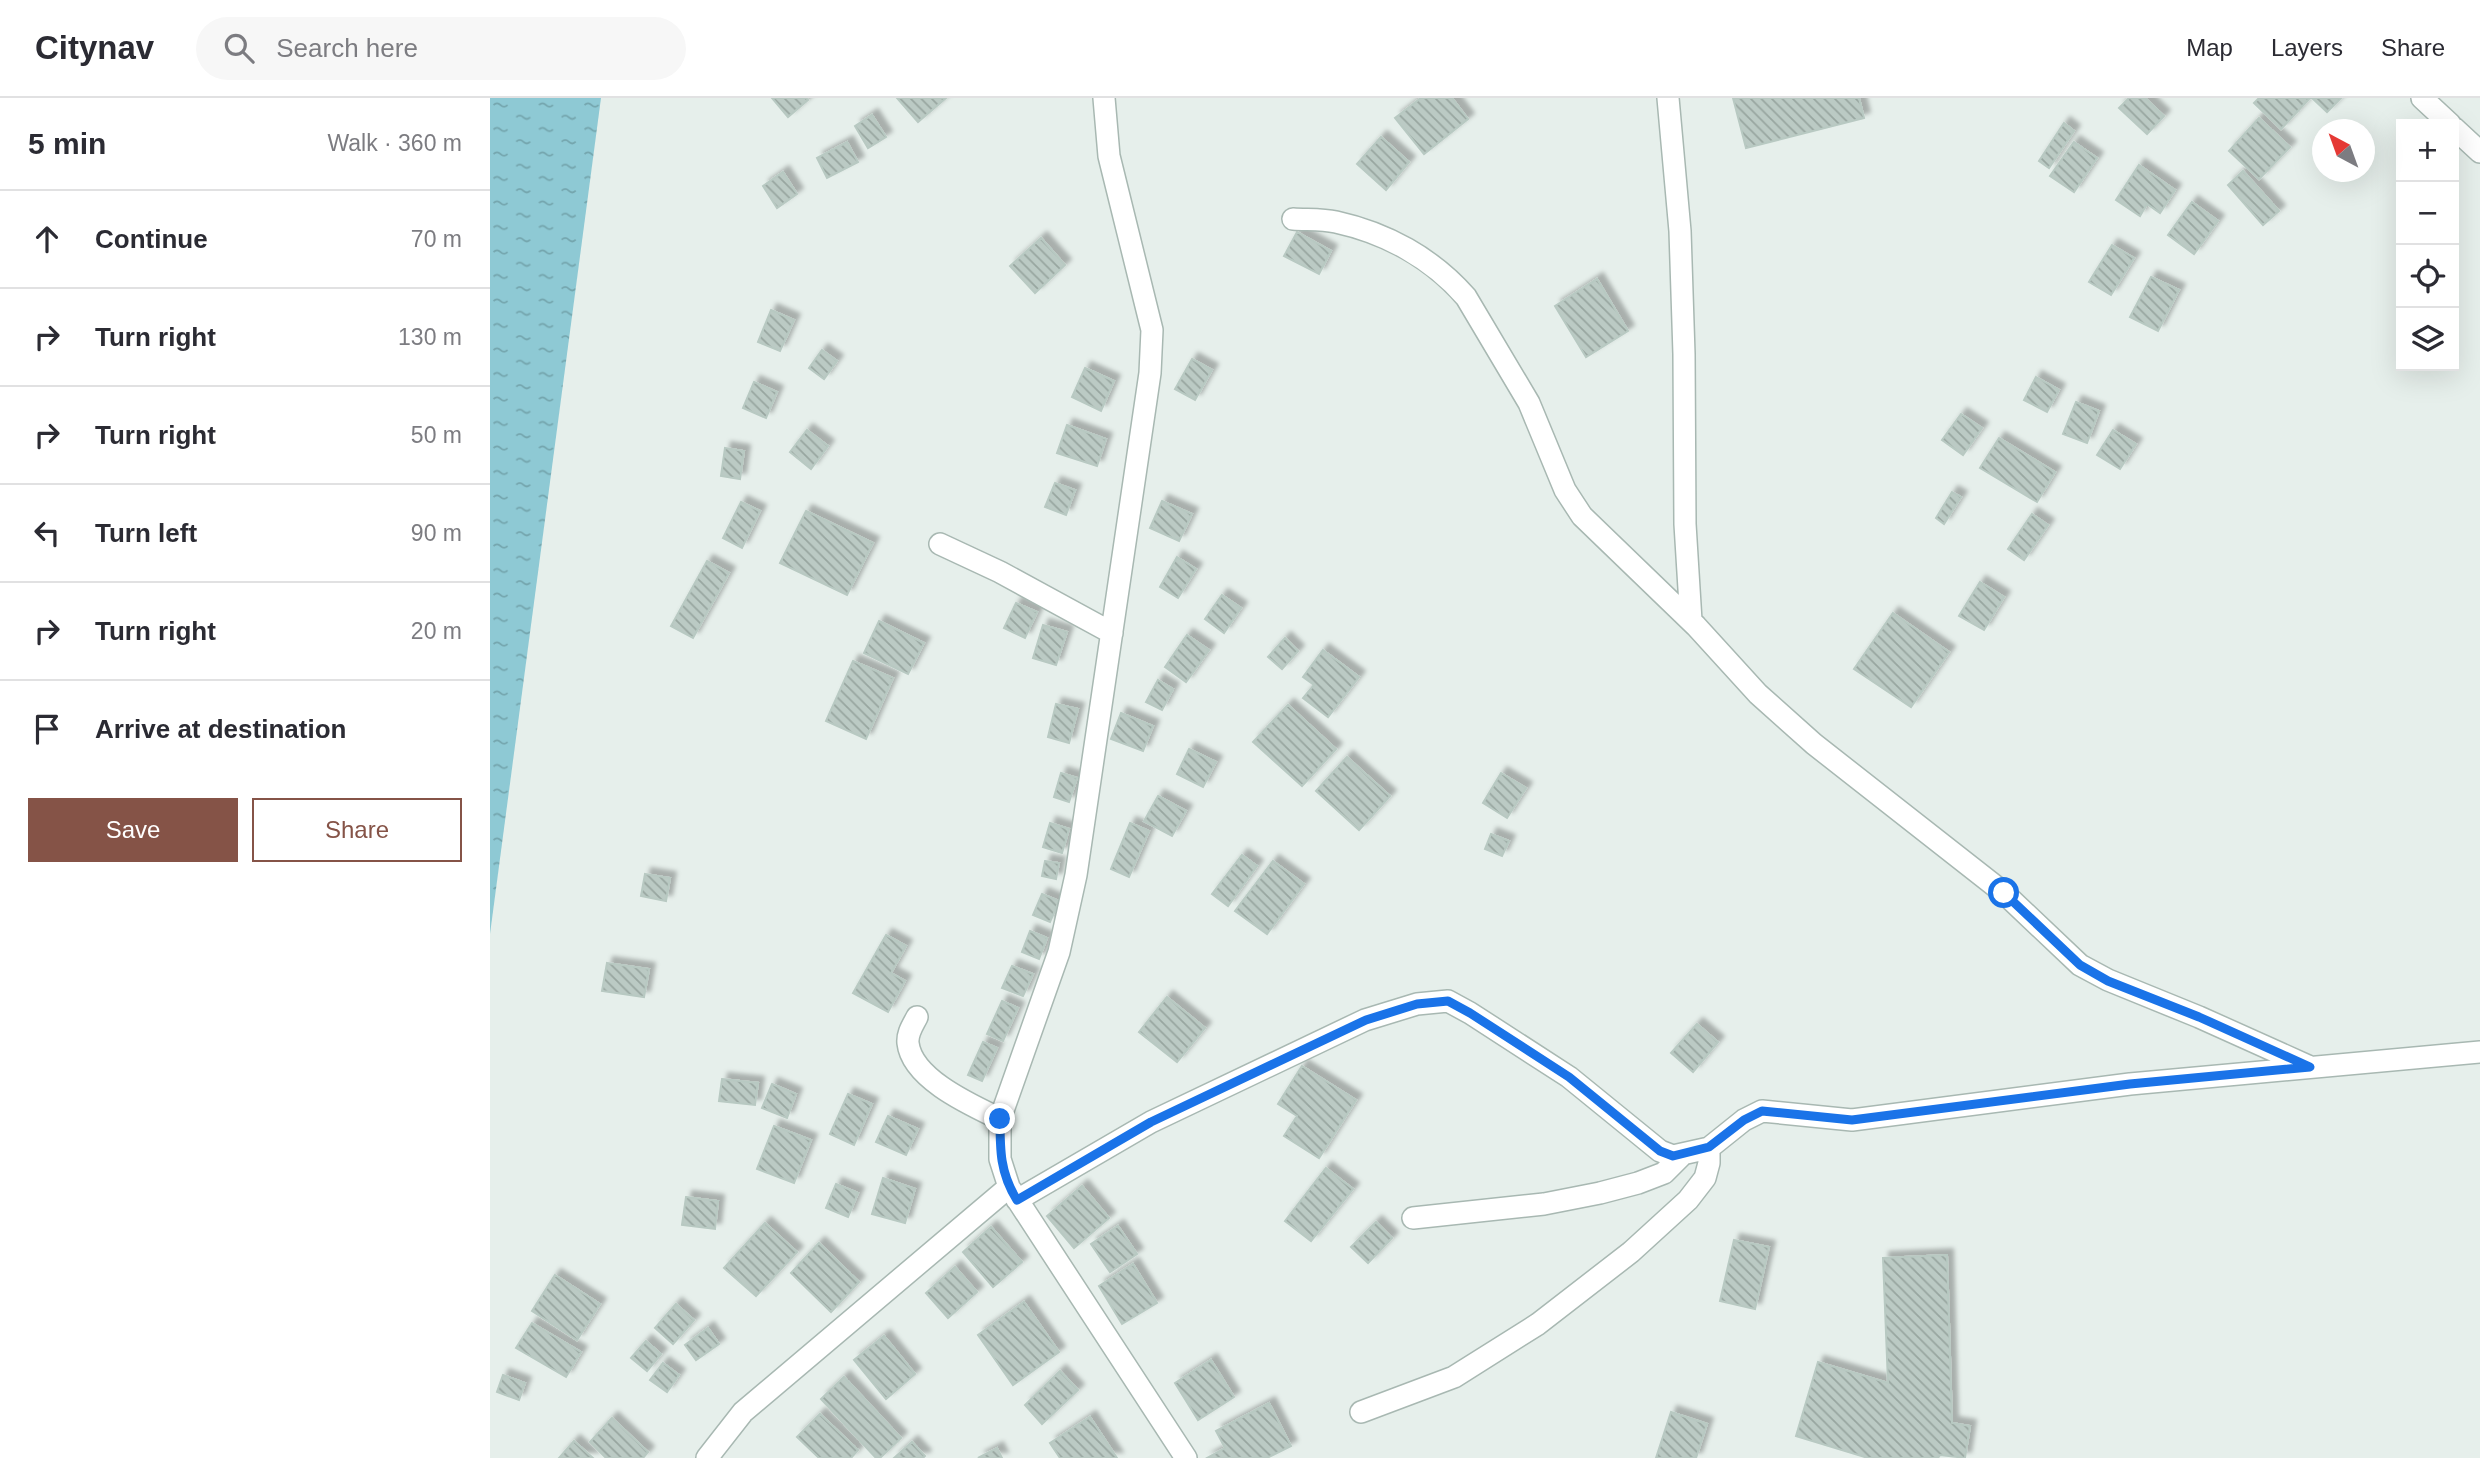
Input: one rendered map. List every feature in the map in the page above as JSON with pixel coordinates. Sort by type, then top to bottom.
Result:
[{"type":"street","points":[[1104,98],[1109,156],[1152,330],[1150,373],[1076,875],[1059,952],[1000,1119],[1000,1159],[1013,1194],[1186,1458]]},
{"type":"street","points":[[1668,98],[1680,231],[1685,524],[1691,621]]},
{"type":"street","points":[[2422,98],[2444,119]]},
{"type":"street","points":[[2459,132],[2480,152]]},
{"type":"street","points":[[1293,219],[1334,222],[1378,234],[1402,245],[1457,286],[1529,403],[1565,490],[1582,516],[1691,621],[1758,694],[1814,744],[2004,893],[2080,965],[2108,981],[2199,1017],[2310,1067]]},
{"type":"street","points":[[940,544],[1000,572],[1112,634]]},
{"type":"street","points":[[707,1458],[743,1412],[1013,1194],[1151,1122],[1366,1020],[1417,1004],[1448,1001],[1470,1013],[1569,1077],[1660,1151],[1673,1156],[1709,1147],[1744,1120],[1762,1111],[1852,1120],[2130,1084],[2480,1052]]},
{"type":"street","points":[[917,1017],[909,1033],[908,1045],[920,1067],[954,1097],[1000,1119]]},
{"type":"street","points":[[1361,1412],[1454,1377],[1538,1324],[1631,1252],[1688,1200],[1705,1178],[1709,1147]]},
{"type":"street","points":[[1413,1218],[1544,1204],[1600,1193],[1638,1183],[1664,1172],[1682,1155]]},
{"type":"water","points":[[490,98],[601,98],[490,934]]},
{"type":"building","points":[[772,98],[806,98],[808,100],[788,117]]},
{"type":"building","points":[[897,98],[946,98],[918,122]]},
{"type":"building","points":[[1421,98],[1452,98],[1468,119],[1424,154],[1395,118]]},
{"type":"building","points":[[1733,98],[1859,98],[1864,118],[1746,148]]},
{"type":"building","points":[[2129,98],[2145,98],[2164,116],[2147,134],[2119,108]]},
{"type":"building","points":[[2259,98],[2310,98],[2281,129],[2254,103]]},
{"type":"building","points":[[2312,98],[2341,98],[2327,112]]},
{"type":"building","points":[[872,115],[886,137],[868,148],[855,126]]},
{"type":"building","points":[[2259,118],[2290,147],[2259,179],[2229,151]]},
{"type":"building","points":[[2064,123],[2074,131],[2049,168],[2039,161]]},
{"type":"building","points":[[1381,137],[1409,162],[1386,190],[1357,164]]},
{"type":"building","points":[[847,142],[858,162],[827,178],[817,158]]},
{"type":"building","points":[[2074,142],[2097,158],[2074,192],[2050,176]]},
{"type":"building","points":[[2139,165],[2175,190],[2160,213],[2147,204],[2140,216],[2116,200]]},
{"type":"building","points":[[2243,171],[2279,211],[2263,225],[2228,185]]},
{"type":"building","points":[[783,172],[797,194],[777,208],[763,186]]},
{"type":"building","points":[[2192,202],[2218,221],[2194,254],[2168,235]]},
{"type":"building","points":[[1297,232],[1331,251],[1319,274],[1284,256]]},
{"type":"building","points":[[1041,238],[1065,265],[1035,293],[1010,266]]},
{"type":"building","points":[[2112,245],[2134,258],[2111,295],[2089,282]]},
{"type":"building","points":[[2151,277],[2179,290],[2158,331],[2130,317]]},
{"type":"building","points":[[1597,279],[1628,331],[1586,357],[1555,306]]},
{"type":"building","points":[[771,310],[794,320],[780,351],[758,342]]},
{"type":"building","points":[[822,350],[837,361],[824,379],[809,368]]},
{"type":"building","points":[[1192,359],[1212,370],[1195,400],[1175,389]]},
{"type":"building","points":[[1085,368],[1114,381],[1101,411],[1072,397]]},
{"type":"building","points":[[2036,377],[2059,390],[2047,412],[2024,400]]},
{"type":"building","points":[[754,382],[777,392],[766,418],[743,408]]},
{"type":"building","points":[[2076,402],[2099,411],[2087,443],[2063,434]]},
{"type":"building","points":[[1961,414],[1982,428],[1963,455],[1942,440]]},
{"type":"building","points":[[1067,425],[1106,439],[1097,466],[1057,453]]},
{"type":"building","points":[[807,430],[828,446],[811,469],[790,452]]},
{"type":"building","points":[[2113,430],[2136,444],[2120,469],[2097,455]]},
{"type":"building","points":[[1999,438],[2055,472],[2037,502],[1980,468]]},
{"type":"building","points":[[725,448],[744,451],[740,479],[721,476]]},
{"type":"building","points":[[1055,483],[1075,490],[1066,515],[1045,507]]},
{"type":"building","points":[[1952,492],[1961,497],[1944,524],[1936,518]]},
{"type":"building","points":[[1162,501],[1192,514],[1179,541],[1150,528]]},
{"type":"building","points":[[741,502],[760,511],[742,548],[723,538]]},
{"type":"building","points":[[806,511],[873,543],[847,595],[780,563]]},
{"type":"building","points":[[2032,514],[2048,525],[2024,560],[2008,549]]},
{"type":"building","points":[[1177,557],[1196,569],[1178,598],[1160,587]]},
{"type":"building","points":[[707,561],[729,573],[693,638],[671,626]]},
{"type":"building","points":[[1980,582],[2004,597],[1984,630],[1959,616]]},
{"type":"building","points":[[1222,595],[1241,608],[1224,633],[1205,619]]},
{"type":"building","points":[[1016,603],[1037,612],[1025,638],[1004,628]]},
{"type":"building","points":[[1893,613],[1949,652],[1911,707],[1854,669]]},
{"type":"building","points":[[879,621],[924,643],[908,674],[864,653]]},
{"type":"building","points":[[1043,625],[1067,632],[1056,665],[1033,658]]},
{"type":"building","points":[[1187,635],[1209,650],[1186,682],[1165,667]]},
{"type":"building","points":[[1285,638],[1298,651],[1282,669],[1268,657]]},
{"type":"building","points":[[1323,650],[1359,677],[1328,717],[1303,698],[1314,685],[1303,677]]},
{"type":"building","points":[[853,661],[893,678],[866,739],[826,721]]},
{"type":"building","points":[[1158,680],[1173,689],[1162,710],[1146,702]]},
{"type":"building","points":[[1056,704],[1078,709],[1069,743],[1048,737]]},
{"type":"building","points":[[1288,705],[1336,749],[1302,786],[1253,742]]},
{"type":"building","points":[[1121,713],[1153,726],[1143,751],[1111,739]]},
{"type":"building","points":[[1189,749],[1216,762],[1203,787],[1177,774]]},
{"type":"building","points":[[1347,757],[1390,796],[1359,830],[1316,791]]},
{"type":"building","points":[[1061,773],[1077,778],[1069,802],[1054,797]]},
{"type":"building","points":[[1501,773],[1526,788],[1507,818],[1483,803]]},
{"type":"building","points":[[1158,796],[1186,811],[1172,836],[1144,821]]},
{"type":"building","points":[[1050,823],[1069,829],[1062,853],[1043,847]]},
{"type":"building","points":[[1130,823],[1149,831],[1129,877],[1111,869]]},
{"type":"building","points":[[1491,834],[1509,841],[1502,856],[1485,849]]},
{"type":"building","points":[[1242,855],[1257,866],[1228,906],[1212,894]]},
{"type":"building","points":[[1045,861],[1059,863],[1056,879],[1042,876]]},
{"type":"building","points":[[1273,861],[1304,884],[1267,934],[1235,911]]},
{"type":"building","points":[[645,874],[670,878],[666,901],[641,896]]},
{"type":"building","points":[[1042,894],[1059,901],[1050,922],[1033,915]]},
{"type":"building","points":[[1030,931],[1047,938],[1039,959],[1022,952]]},
{"type":"building","points":[[886,935],[906,946],[891,973],[905,981],[888,1012],[853,993]]},
{"type":"building","points":[[607,963],[649,969],[644,997],[602,991]]},
{"type":"building","points":[[1012,966],[1033,974],[1023,996],[1002,988]]},
{"type":"building","points":[[1167,997],[1205,1028],[1177,1062],[1139,1032]]},
{"type":"building","points":[[1002,1001],[1018,1008],[1003,1041],[987,1034]]},
{"type":"building","points":[[1697,1024],[1718,1042],[1693,1072],[1671,1053]]},
{"type":"building","points":[[983,1042],[997,1048],[982,1081],[968,1075]]},
{"type":"building","points":[[1302,1066],[1356,1100],[1319,1158],[1284,1136],[1297,1116],[1278,1104]]},
{"type":"building","points":[[722,1079],[758,1083],[755,1105],[719,1101]]},
{"type":"building","points":[[772,1084],[796,1094],[787,1118],[762,1108]]},
{"type":"building","points":[[848,1094],[872,1104],[854,1145],[830,1134]]},
{"type":"building","points":[[888,1116],[918,1129],[906,1155],[876,1142]]},
{"type":"building","points":[[774,1126],[811,1140],[794,1183],[757,1169]]},
{"type":"building","points":[[1326,1168],[1353,1189],[1311,1241],[1285,1221]]},
{"type":"building","points":[[883,1178],[915,1189],[905,1223],[872,1214]]},
{"type":"building","points":[[836,1184],[858,1193],[848,1217],[826,1208]]},
{"type":"building","points":[[1082,1186],[1109,1218],[1074,1248],[1047,1216]]},
{"type":"building","points":[[686,1197],[718,1201],[715,1229],[682,1225]]},
{"type":"building","points":[[1376,1222],[1392,1238],[1368,1263],[1351,1247]]},
{"type":"building","points":[[765,1223],[797,1252],[756,1296],[724,1268]]},
{"type":"building","points":[[1118,1226],[1137,1254],[1110,1272],[1091,1244]]},
{"type":"building","points":[[991,1227],[1022,1262],[993,1287],[963,1252]]},
{"type":"building","points":[[1734,1240],[1769,1247],[1755,1309],[1720,1301]]},
{"type":"building","points":[[819,1243],[859,1282],[831,1312],[791,1273]]},
{"type":"building","points":[[1947,1255],[1952,1423],[1970,1426],[1965,1458],[1940,1455],[1938,1458],[1868,1458],[1796,1436],[1818,1362],[1888,1383],[1883,1258]]},
{"type":"building","points":[[1133,1264],[1157,1303],[1122,1324],[1099,1286]]},
{"type":"building","points":[[955,1267],[977,1292],[948,1318],[926,1293]]},
{"type":"building","points":[[555,1275],[600,1304],[577,1340],[532,1311]]},
{"type":"building","points":[[1024,1302],[1059,1352],[1013,1385],[978,1335]]},
{"type":"building","points":[[676,1304],[694,1320],[673,1344],[655,1328]]},
{"type":"building","points":[[532,1323],[581,1352],[566,1377],[516,1348]]},
{"type":"building","points":[[708,1328],[719,1344],[696,1360],[685,1345]]},
{"type":"building","points":[[884,1336],[915,1374],[886,1399],[854,1360]]},
{"type":"building","points":[[646,1341],[661,1354],[647,1371],[631,1358]]},
{"type":"building","points":[[1211,1360],[1234,1397],[1198,1420],[1175,1383]]},
{"type":"building","points":[[663,1363],[679,1375],[667,1392],[650,1380]]},
{"type":"building","points":[[1060,1371],[1078,1390],[1042,1424],[1025,1405]]},
{"type":"building","points":[[503,1375],[525,1383],[519,1400],[497,1392]]},
{"type":"building","points":[[844,1377],[901,1438],[880,1458],[876,1458],[821,1399]]},
{"type":"building","points":[[1269,1403],[1291,1446],[1267,1458],[1207,1458],[1225,1448],[1216,1431]]},
{"type":"building","points":[[1671,1412],[1707,1424],[1696,1458],[1656,1458]]},
{"type":"building","points":[[820,1414],[858,1450],[851,1458],[819,1458],[797,1437]]},
{"type":"building","points":[[1090,1417],[1117,1458],[1060,1458],[1050,1443]]},
{"type":"building","points":[[612,1418],[648,1452],[643,1458],[606,1458],[590,1442]]},
{"type":"building","points":[[574,1441],[593,1458],[559,1458]]},
{"type":"building","points":[[912,1442],[925,1456],[923,1458],[894,1458]]},
{"type":"building","points":[[997,1448],[1002,1458],[978,1458]]},
{"type":"route","points":[[1000,1119],[1000,1159],[1009,1187],[1017,1200],[1151,1122],[1366,1020],[1417,1004],[1448,1001],[1569,1077],[1660,1151],[1673,1156],[1709,1147],[1744,1120],[1762,1111],[1852,1120],[2130,1084],[2310,1067],[2199,1017],[2108,981],[2080,965],[2004,893]]}]
